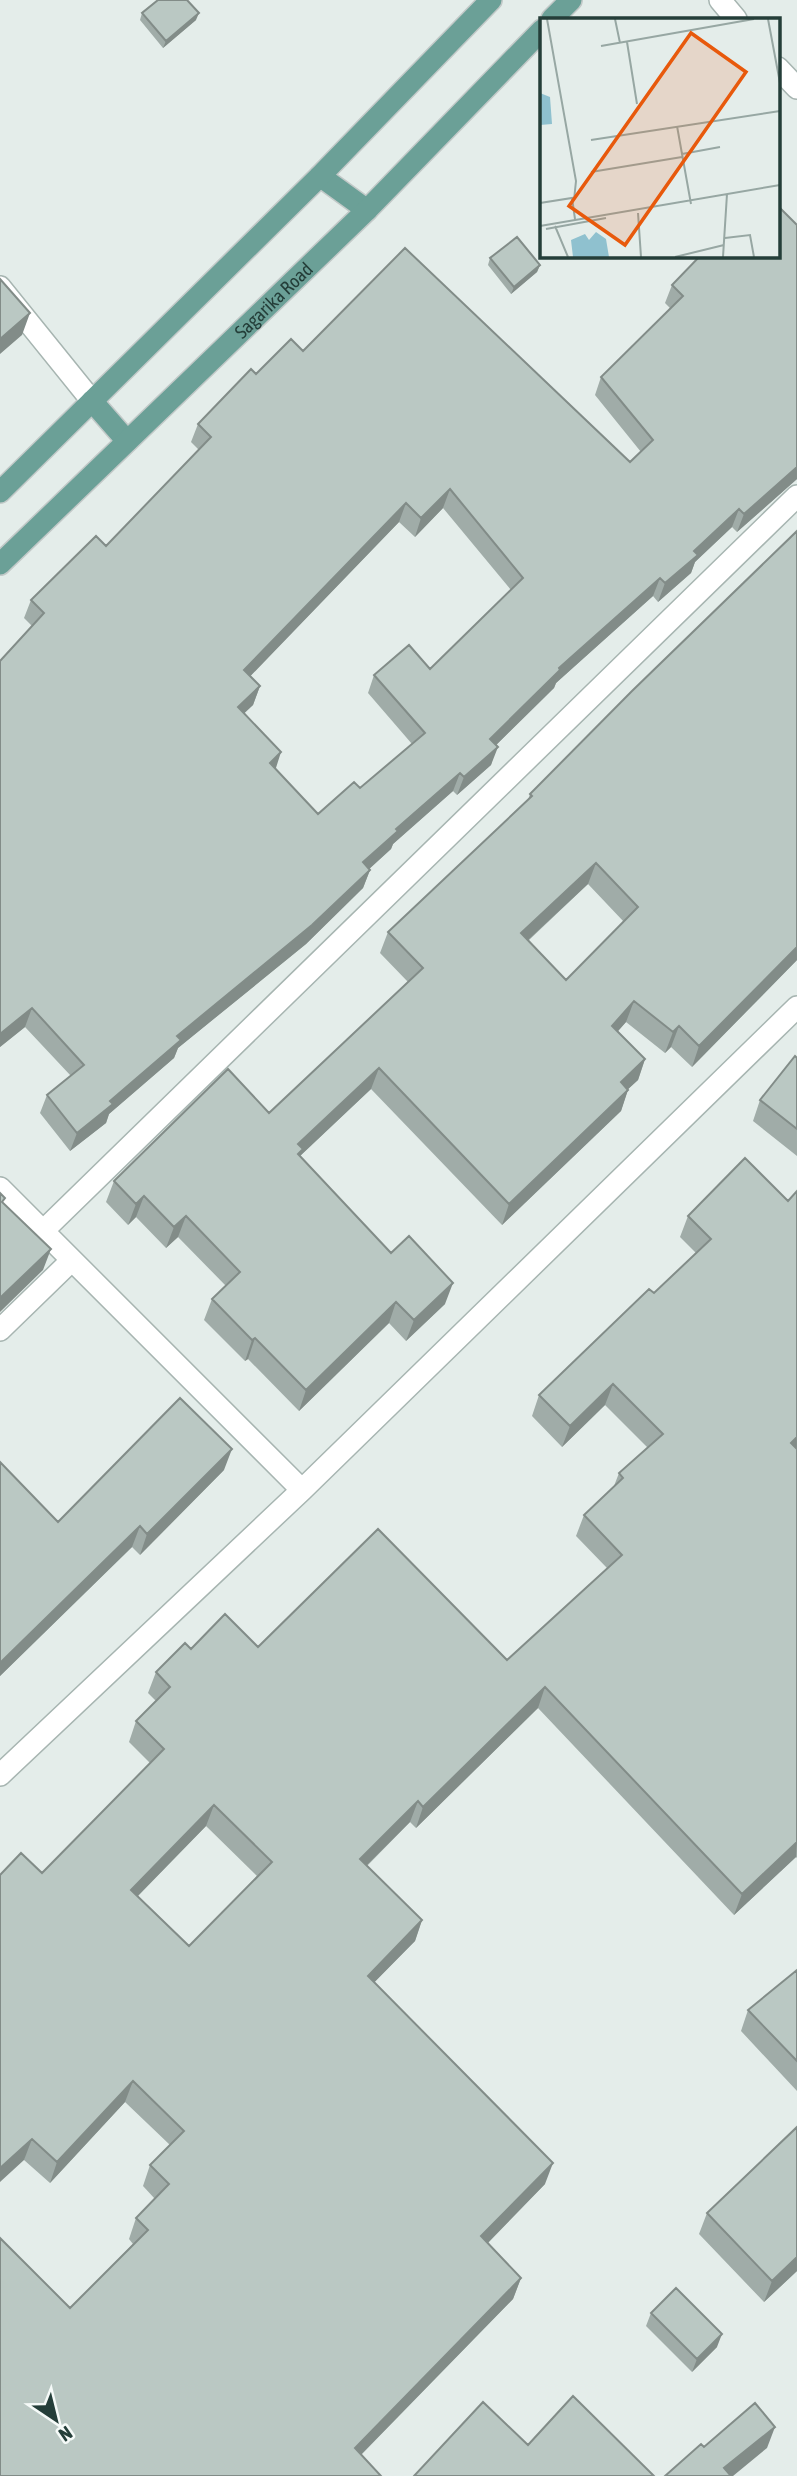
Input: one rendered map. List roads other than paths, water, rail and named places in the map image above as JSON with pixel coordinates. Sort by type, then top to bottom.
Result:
[{"type":"main road","points":[[0,492],[320,176],[491,0]]},
{"type":"main road","points":[[553,18],[571,0]]},
{"type":"main road","name":"Sagarika Road","points":[[0,564],[367,210],[540,31]]},
{"type":"main road","points":[[320,176],[367,210]]},
{"type":"main road","points":[[92,401],[127,441]]},
{"type":"street","points":[[720,0],[735,18]]},
{"type":"street","points":[[780,70],[796,90]]},
{"type":"street","points":[[0,287],[92,401]]},
{"type":"street","points":[[43,1231],[797,496]]},
{"type":"street","points":[[0,1775],[302,1490],[797,1007]]},
{"type":"street","points":[[0,1188],[302,1490]]},
{"type":"street","points":[[0,1330],[72,1260]]}]
